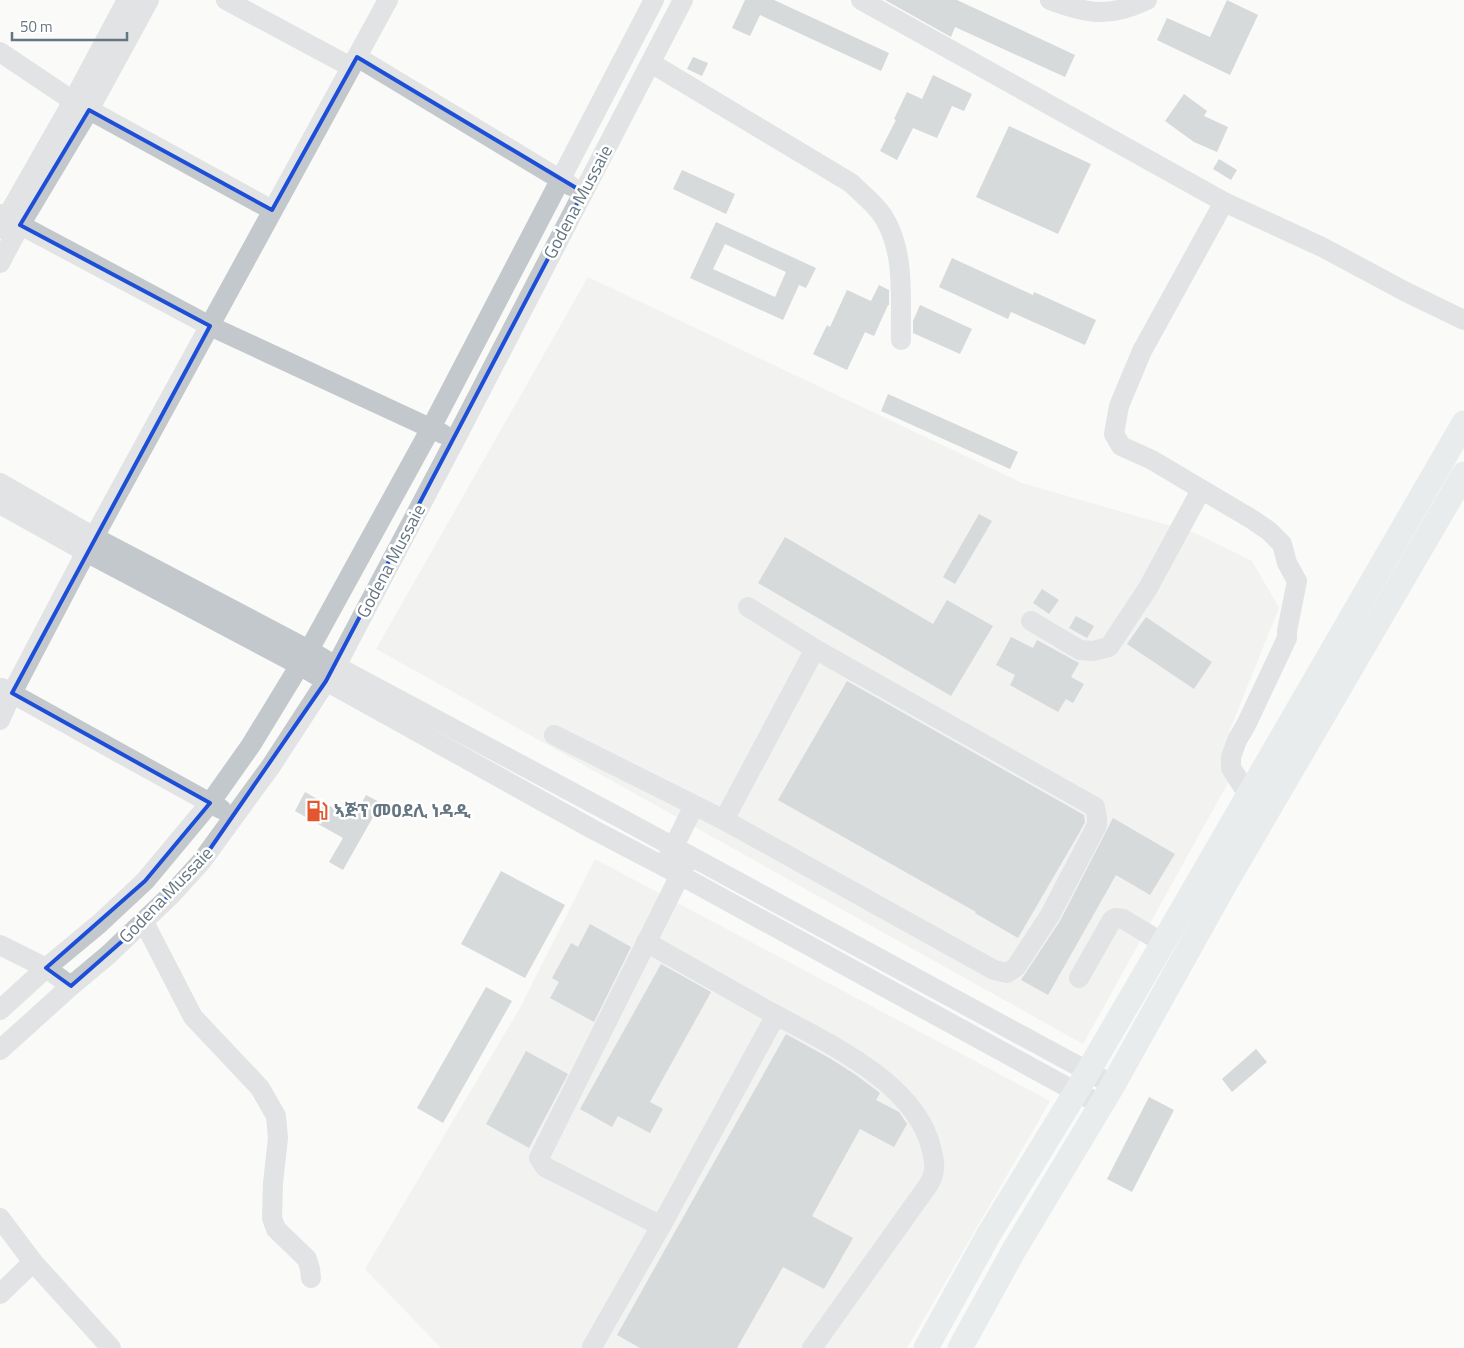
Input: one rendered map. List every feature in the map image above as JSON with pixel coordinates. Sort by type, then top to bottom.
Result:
[{"type":"main road","points":[[960,1348],[1014,1250],[1107,1094],[1215,878],[1249,796],[1464,423]]},
{"type":"main road","points":[[926,1348],[989,1234],[1082,1082],[1163,943],[1215,878],[1426,540],[1464,474]]},
{"type":"main road","points":[[1405,525],[1426,540]]},
{"type":"main road","points":[[989,1234],[1014,1250]]},
{"type":"street","points":[[81,105],[127,0]]},
{"type":"street","points":[[0,263],[6,221],[149,0]]},
{"type":"street","points":[[226,0],[354,62],[582,192]]},
{"type":"street","points":[[0,720],[6,690],[90,545],[388,0]]},
{"type":"street","name":"Godena Mussaie","points":[[0,1010],[144,882],[210,803],[251,745],[304,657],[431,428],[654,0]]},
{"type":"street","name":"Godena Mussaie","points":[[0,1050],[144,922],[171,895],[202,862],[271,766],[331,673],[455,440],[683,0]]},
{"type":"street","points":[[861,0],[1224,202],[1322,247],[1406,292],[1464,320]]},
{"type":"street","points":[[1050,0],[1081,10],[1099,12],[1116,12],[1147,0]]},
{"type":"street","points":[[0,52],[81,105],[272,210]]},
{"type":"street","points":[[651,63],[851,183],[875,206],[887,223],[896,247],[899,266],[901,340]]},
{"type":"street","points":[[1224,202],[1142,351],[1119,406],[1114,434],[1121,446],[1152,460],[1269,531],[1282,544],[1287,562],[1297,581],[1287,638],[1237,740],[1231,758],[1232,768],[1249,796]]},
{"type":"street","points":[[6,221],[210,326],[455,440]]},
{"type":"street","points":[[0,483],[90,545]]},
{"type":"street","points":[[1031,622],[1080,650],[1093,651],[1109,647],[1148,588],[1201,490]]},
{"type":"street","points":[[0,504],[90,545],[304,657],[594,830],[1107,1094]]},
{"type":"street","points":[[554,734],[724,820],[994,970],[1007,973],[1016,967],[1054,907],[1097,825],[1095,807],[815,649],[748,607]]},
{"type":"street","points":[[724,820],[815,649]]},
{"type":"street","points":[[331,673],[682,852],[1082,1082]]},
{"type":"street","points":[[6,690],[234,817]]},
{"type":"street","points":[[661,1226],[545,1167],[539,1158],[646,942],[672,870],[682,852],[694,806]]},
{"type":"street","points":[[1079,978],[1112,920],[1115,918],[1123,919],[1163,943]]},
{"type":"street","points":[[144,922],[193,1017],[260,1088],[276,1116],[278,1138],[273,1183],[272,1218],[276,1229],[307,1259],[311,1278]]},
{"type":"street","points":[[646,942],[862,1063],[900,1095],[924,1127],[930,1141],[935,1166],[929,1184],[812,1348]]},
{"type":"street","points":[[0,945],[46,968],[71,986]]},
{"type":"street","points":[[592,1347],[661,1226],[776,1015]]},
{"type":"street","points":[[0,1218],[33,1262],[111,1348]]},
{"type":"street","points":[[0,1294],[33,1262]]},
{"type":"highlighted area","points":[[357,57],[583,192],[326,681],[201,862],[144,922],[71,986],[46,968],[145,881],[210,803],[12,693],[210,326],[20,225],[89,110],[272,210]]},
{"type":"shaded area","points":[[588,277],[1022,483],[1195,533],[1252,561],[1279,608],[1225,742],[1230,779],[1083,1044],[376,649]]},
{"type":"shaded area","points":[[595,859],[1050,1101],[907,1348],[441,1348],[365,1269],[520,1008]]},
{"type":"building","points":[[745,0],[774,0],[889,53],[881,71],[760,15],[750,36],[732,28]]},
{"type":"building","points":[[885,0],[957,0],[1075,55],[1065,77],[955,27],[951,37]]},
{"type":"building","points":[[1227,0],[1258,15],[1230,75],[1157,40],[1167,18],[1210,37]]},
{"type":"building","points":[[693,57],[708,63],[702,76],[687,69]]},
{"type":"building","points":[[933,75],[972,94],[964,111],[952,106],[937,138],[913,128],[897,160],[880,151],[896,120],[894,119],[907,92],[922,99]]},
{"type":"building","points":[[1184,94],[1207,111],[1204,116],[1228,127],[1217,152],[1194,142],[1165,121]]},
{"type":"building","points":[[1009,126],[1091,164],[1058,234],[976,197]]},
{"type":"building","points":[[1219,159],[1237,170],[1231,180],[1213,169]]},
{"type":"building","points":[[682,170],[735,194],[726,214],[673,189]]},
{"type":"building","points":[[716,222],[816,268],[806,288],[799,285],[783,320],[690,278]],"holes":[[[725,244],[786,272],[775,297],[713,269]]]},
{"type":"building","points":[[952,258],[1033,295],[1034,292],[1096,320],[1085,345],[1011,312],[1008,319],[939,287]]},
{"type":"building","points":[[879,285],[889,290],[889,305],[874,336],[865,332],[847,370],[813,354],[827,325],[830,327],[847,290],[871,301]]},
{"type":"building","points":[[920,305],[972,329],[960,354],[913,333],[913,321]]},
{"type":"building","points":[[888,394],[1018,452],[1010,469],[881,411]]},
{"type":"building","points":[[979,514],[992,521],[955,584],[943,577]]},
{"type":"building","points":[[785,537],[933,624],[947,600],[993,626],[951,696],[758,583]]},
{"type":"building","points":[[1042,589],[1059,600],[1049,614],[1033,603]]},
{"type":"building","points":[[1076,616],[1094,626],[1087,638],[1069,628]]},
{"type":"building","points":[[1146,617],[1212,662],[1194,689],[1127,644]]},
{"type":"building","points":[[1011,637],[1033,648],[1037,640],[1079,663],[1071,677],[1084,684],[1073,703],[1066,699],[1058,712],[1010,685],[1015,675],[996,665]]},
{"type":"building","points":[[847,681],[1084,815],[1085,822],[1018,938],[976,912],[778,800]]},
{"type":"building","points":[[305,792],[353,819],[366,795],[381,803],[343,870],[329,862],[343,838],[295,811]]},
{"type":"building","points":[[1113,818],[1175,854],[1150,895],[1116,875],[1048,995],[1021,980],[1060,921]]},
{"type":"building","points":[[501,871],[565,905],[525,978],[461,944]]},
{"type":"building","points":[[590,924],[631,947],[594,1022],[550,998],[559,982],[552,978],[571,943],[578,947]]},
{"type":"building","points":[[661,964],[711,992],[650,1102],[663,1109],[650,1133],[618,1116],[612,1127],[580,1109]]},
{"type":"building","points":[[486,987],[512,1001],[443,1123],[417,1108]]},
{"type":"building","points":[[786,1034],[856,1075],[880,1093],[876,1100],[899,1112],[907,1124],[894,1147],[860,1129],[812,1216],[853,1238],[824,1289],[783,1267],[737,1348],[640,1348],[617,1335]]},
{"type":"building","points":[[1256,1049],[1267,1062],[1232,1092],[1222,1079]]},
{"type":"building","points":[[526,1051],[568,1074],[529,1148],[486,1124]]},
{"type":"building","points":[[1149,1097],[1174,1110],[1132,1192],[1107,1179]]},
{"type":"place","name":"ኣጅፕ መዐደሊ ነዳዲ","points":[[317,811]]}]
